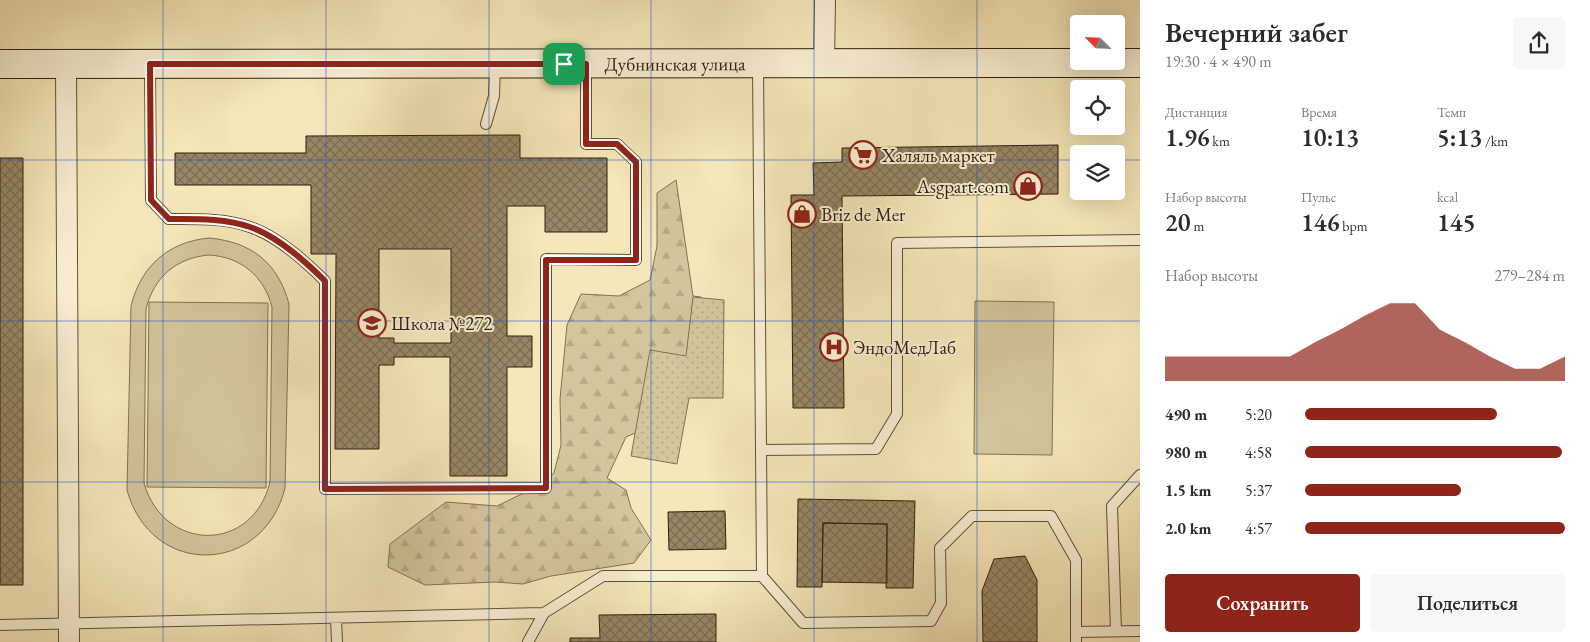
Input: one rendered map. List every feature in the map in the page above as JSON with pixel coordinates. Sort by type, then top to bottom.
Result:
[{"type":"main road","name":"Дубнинская улица","points":[[0,64],[1140,64]]},
{"type":"street","points":[[824,64],[825,0]]},
{"type":"street","points":[[66,64],[69,633]]},
{"type":"lane","points":[[150,64],[151,200],[169,219],[205,219],[251,227],[298,254],[325,281],[325,489],[392,489],[546,488],[546,260],[636,260],[636,162],[617,144],[586,144],[586,64]]},
{"type":"lane","points":[[486,124],[494,96],[495,64]]},
{"type":"lane","points":[[758,64],[762,576],[803,623],[931,621],[941,603],[940,548],[972,516],[1051,516],[1076,560],[1076,637],[1116,631],[1140,631]]},
{"type":"lane","points":[[761,450],[876,449],[897,414],[897,243],[1140,240]]},
{"type":"lane","points":[[1116,631],[1112,506],[1140,476]]},
{"type":"lane","points":[[528,642],[544,614],[603,576],[762,576]]},
{"type":"lane","points":[[0,625],[69,633],[336,619],[544,614]]},
{"type":"lane","points":[[336,619],[337,642]]},
{"type":"green space","points":[[676,180],[693,296],[701,297],[681,413],[626,437],[607,478],[626,490],[631,508],[651,540],[634,563],[551,576],[523,584],[495,582],[425,585],[388,567],[390,544],[446,502],[497,506],[534,488],[554,473],[561,445],[560,399],[567,325],[581,294],[619,296],[650,280],[657,246],[657,193]]},
{"type":"green space","points":[[209,238],[224,240],[238,244],[261,257],[278,277],[289,304],[285,488],[273,517],[254,538],[232,551],[207,555],[182,551],[159,539],[140,519],[127,490],[131,306],[142,279],[158,258],[194,240]],"holes":[[[209,255],[241,264],[250,270],[263,286],[272,307],[270,482],[261,505],[246,522],[228,532],[208,535],[188,532],[170,522],[154,506],[144,483],[146,309],[155,287],[168,271],[186,260],[197,257]]]},
{"type":"green space","points":[[693,297],[724,300],[723,398],[689,398],[677,464],[631,456],[650,350],[686,356]]},
{"type":"green space","points":[[975,301],[1054,302],[1052,455],[974,454]]},
{"type":"green space","points":[[149,302],[268,303],[266,488],[147,487]]},
{"type":"building","points":[[520,135],[520,158],[607,158],[607,232],[545,232],[545,206],[507,206],[507,336],[532,336],[532,367],[507,367],[507,476],[450,476],[450,357],[394,357],[394,365],[379,365],[379,449],[335,449],[336,254],[311,254],[311,185],[175,185],[175,153],[306,153],[306,136]],"holes":[[[379,249],[451,249],[451,343],[394,343],[394,338],[379,338]]]},
{"type":"building","points":[[1058,145],[1058,194],[842,196],[844,408],[793,408],[791,195],[814,195],[813,163],[842,162],[842,148]]},
{"type":"building","points":[[0,158],[23,158],[23,585],[0,585]]},
{"type":"building","points":[[798,499],[915,501],[913,588],[886,588],[887,524],[823,523],[822,587],[797,587]]},
{"type":"building","points":[[725,511],[726,549],[669,550],[668,512]]},
{"type":"building","points":[[823,523],[887,524],[887,583],[822,582]]},
{"type":"building","points":[[1025,556],[1037,580],[1037,642],[983,642],[982,591],[994,559]]},
{"type":"building","points":[[716,614],[716,642],[570,642],[570,638],[600,638],[599,615]]},
{"type":"place","name":"Халяль маркет","points":[[863,155]]},
{"type":"place","name":"Asgpart.com","points":[[1028,186]]},
{"type":"place","name":"Briz de Mer","points":[[802,214]]},
{"type":"place","name":"Школа №272","points":[[372,323]]},
{"type":"place","name":"ЭндоМедЛаб","points":[[834,347]]},
{"type":"route","points":[[150,64],[564,64],[586,64],[586,144],[617,144],[636,162],[636,260],[546,260],[546,488],[325,489],[325,281],[298,254],[251,227],[205,219],[169,219],[151,200],[150,64]]}]
